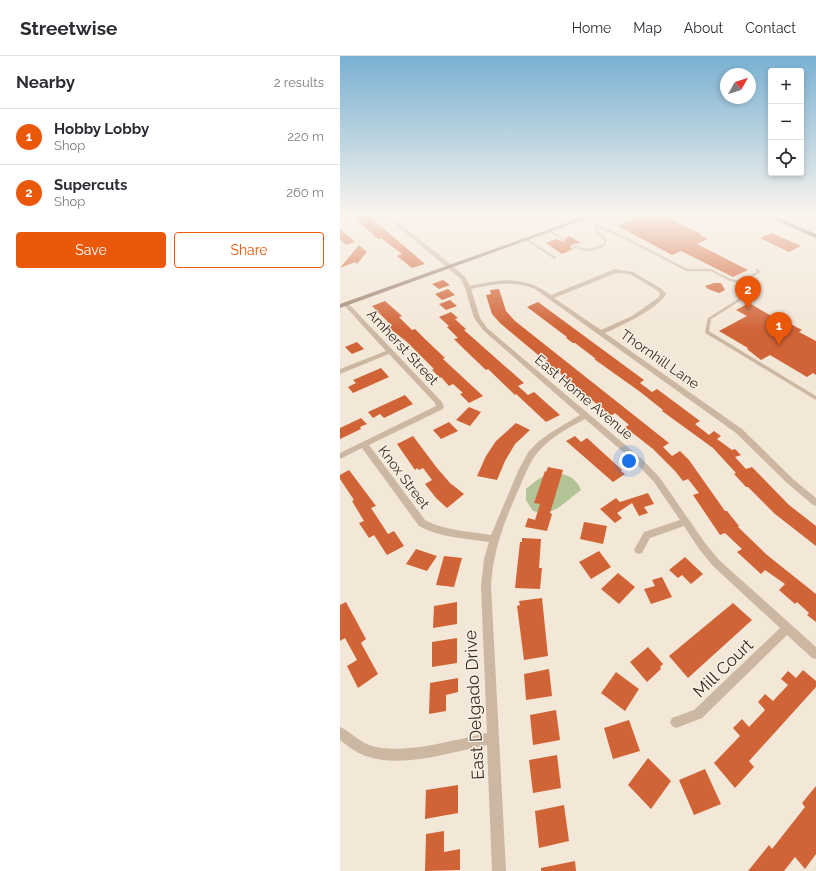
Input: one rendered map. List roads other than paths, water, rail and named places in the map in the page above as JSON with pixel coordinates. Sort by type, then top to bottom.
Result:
[{"type":"main road","points":[[343,305],[487,254]]},
{"type":"street","name":"East Home Avenue","points":[[435,254],[463,278],[468,288],[477,318],[485,329],[639,461],[657,480],[685,522],[716,563],[816,654]]},
{"type":"street","points":[[551,297],[615,271],[631,273],[660,290],[663,294],[661,298],[634,317],[601,333]]},
{"type":"street","name":"Thornhill Lane","points":[[468,288],[503,282],[521,283],[535,286],[739,431],[790,481],[816,503]]},
{"type":"street","name":"Amherst Street","points":[[343,305],[391,351],[438,402],[440,407],[364,445]]},
{"type":"street","points":[[340,372],[391,351]]},
{"type":"street","name":"East Delgado Drive","points":[[499,871],[486,573],[494,539],[528,460],[535,450],[553,434],[586,415]]},
{"type":"street","points":[[340,456],[364,445]]},
{"type":"street","name":"Knox Street","points":[[364,445],[422,523],[428,527],[448,532],[494,539]]},
{"type":"street","points":[[639,550],[647,535],[685,522]]},
{"type":"street","name":"Mill Court","points":[[676,722],[698,714],[787,628]]},
{"type":"street","points":[[340,733],[355,744],[370,751],[386,754],[410,754],[493,738]]},
{"type":"lane","points":[[549,254],[555,258]]},
{"type":"lane","points":[[657,254],[688,270],[711,270],[730,280],[740,282],[759,272],[757,270]]},
{"type":"lane","points":[[744,293],[739,300],[708,319],[707,332],[816,398]]},
{"type":"place","name":"Supercuts","points":[[748,309]]},
{"type":"place","name":"Hobby Lobby","points":[[779,345]]}]
